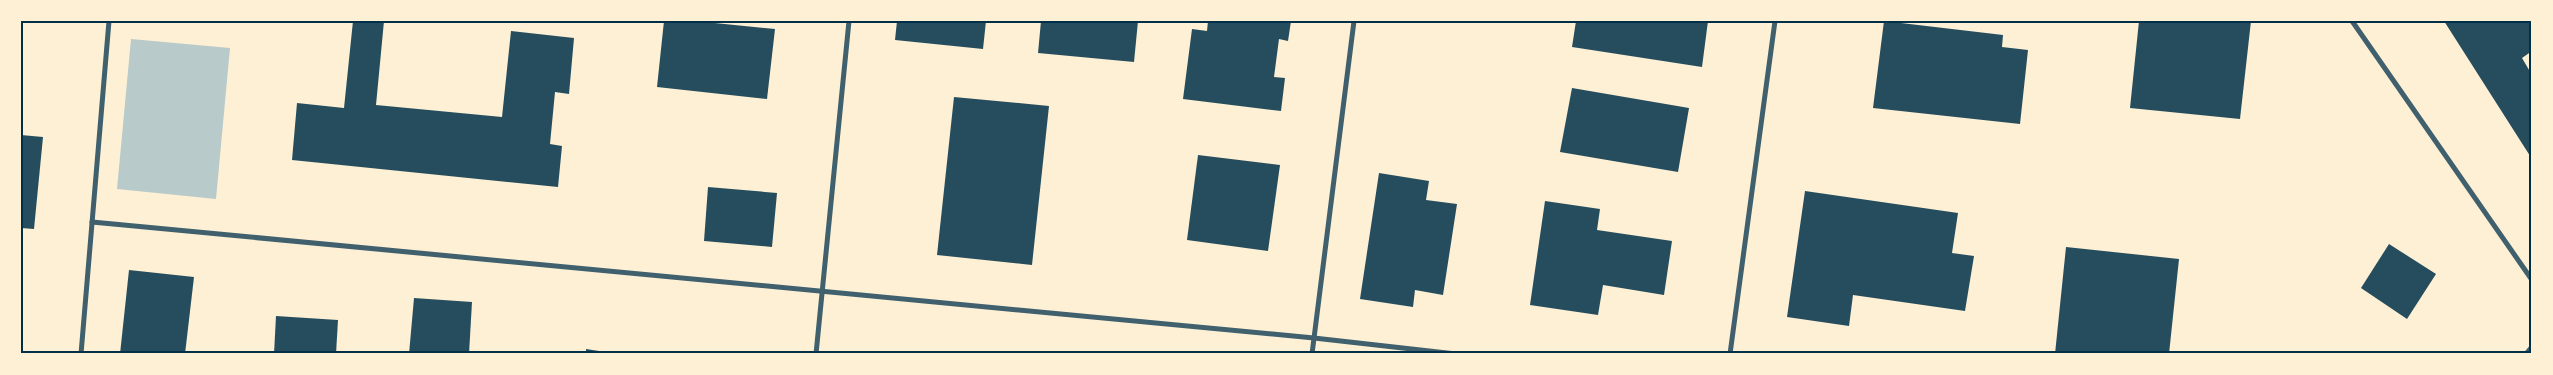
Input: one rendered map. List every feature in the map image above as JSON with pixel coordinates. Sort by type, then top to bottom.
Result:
[{"type":"street","points":[[81,354],[109,21]]},
{"type":"street","points":[[816,354],[849,21]]},
{"type":"street","points":[[1312,354],[1354,21]]},
{"type":"street","points":[[1730,354],[1775,21]]},
{"type":"street","points":[[2352,21],[2532,280]]},
{"type":"street","points":[[92,222],[1314,338],[1456,354]]},
{"type":"street","points":[[2526,354],[2532,347]]},
{"type":"shaded area","points":[[131,39],[230,48],[216,199],[117,189]]},
{"type":"building","points":[[353,21],[384,21],[376,105],[502,117],[511,31],[574,38],[569,94],[555,92],[550,144],[562,146],[558,187],[292,160],[297,103],[344,108]]},
{"type":"building","points":[[664,21],[695,21],[775,29],[767,99],[657,87]]},
{"type":"building","points":[[897,21],[986,21],[983,49],[895,40]]},
{"type":"building","points":[[1041,21],[1138,21],[1134,62],[1038,53]]},
{"type":"building","points":[[1208,21],[1291,21],[1288,41],[1279,39],[1274,77],[1285,78],[1281,111],[1183,99],[1192,29],[1207,31]]},
{"type":"building","points":[[1576,21],[1708,21],[1702,67],[1572,47]]},
{"type":"building","points":[[1884,21],[2003,35],[2002,47],[2028,50],[2020,124],[1873,108]]},
{"type":"building","points":[[2139,21],[2251,21],[2240,119],[2130,108]]},
{"type":"building","points":[[2444,21],[2532,21],[2532,51],[2522,58],[2532,75],[2532,159]]},
{"type":"building","points":[[1572,88],[1689,108],[1678,172],[1560,152]]},
{"type":"building","points":[[954,97],[1049,106],[1032,265],[937,255]]},
{"type":"building","points":[[21,135],[43,137],[34,229],[21,228]]},
{"type":"building","points":[[1198,155],[1280,165],[1268,251],[1187,240]]},
{"type":"building","points":[[1379,173],[1429,181],[1426,200],[1457,204],[1443,295],[1415,290],[1413,307],[1360,299]]},
{"type":"building","points":[[708,187],[777,193],[772,247],[704,241]]},
{"type":"building","points":[[1805,191],[1958,213],[1952,253],[1974,256],[1965,311],[1853,295],[1849,326],[1787,317]]},
{"type":"building","points":[[1545,201],[1600,209],[1597,230],[1672,241],[1664,295],[1603,285],[1598,315],[1530,305]]},
{"type":"building","points":[[2389,244],[2436,274],[2407,319],[2361,288]]},
{"type":"building","points":[[2066,247],[2179,259],[2169,354],[2055,354]]},
{"type":"building","points":[[129,270],[194,277],[185,354],[120,354]]},
{"type":"building","points":[[414,298],[472,302],[469,354],[409,354]]},
{"type":"building","points":[[276,316],[338,320],[336,354],[274,354]]},
{"type":"building","points":[[586,349],[612,353],[612,354],[586,354]]}]
